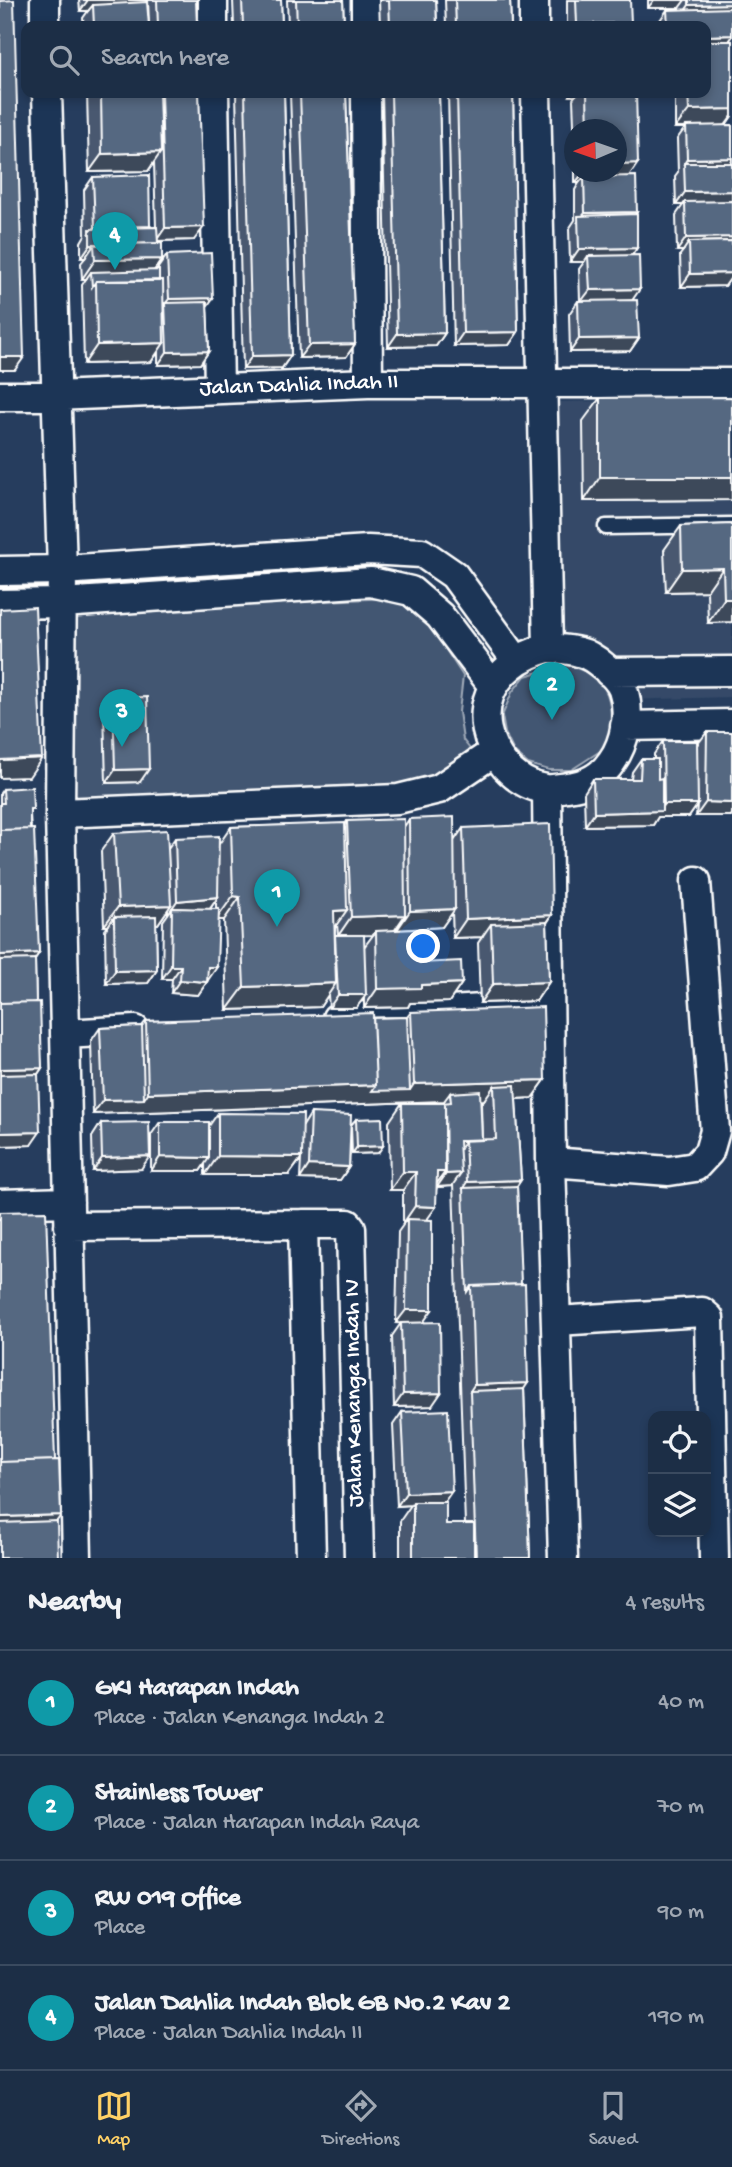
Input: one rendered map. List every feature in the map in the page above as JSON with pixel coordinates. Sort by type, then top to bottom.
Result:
[{"type":"street","points":[[45,0],[46,21]]},
{"type":"street","points":[[213,0],[213,21]]},
{"type":"street","points":[[366,0],[366,21]]},
{"type":"street","points":[[534,0],[534,21]]},
{"type":"street","points":[[47,98],[62,570],[60,813],[77,1558]]},
{"type":"street","points":[[214,98],[219,389]]},
{"type":"street","points":[[366,98],[368,383]]},
{"type":"street","points":[[536,98],[548,648]]},
{"type":"street","name":"Jalan Dahlia Indah II","points":[[0,396],[368,383],[732,383]]},
{"type":"street","points":[[0,572],[368,550],[422,553],[454,575],[516,660]]},
{"type":"street","points":[[0,604],[62,603],[372,582],[411,591],[440,616],[494,686]]},
{"type":"street","points":[[548,648],[581,652],[596,660],[623,688],[626,719],[618,752],[609,766],[596,777],[581,785],[547,789],[516,777],[494,752],[487,736],[487,702],[503,671],[516,660],[531,652],[548,648]]},
{"type":"street","points":[[609,672],[732,671]]},
{"type":"street","points":[[625,726],[732,724]]},
{"type":"street","points":[[60,813],[398,799],[439,789],[494,752]]},
{"type":"street","points":[[547,789],[551,1162],[563,1558]]},
{"type":"street","points":[[551,1162],[669,1171],[695,1167],[709,1152],[715,1132],[696,881]]},
{"type":"street","points":[[313,1019],[550,1005]]},
{"type":"street","points":[[65,1034],[159,1028]]},
{"type":"street","points":[[0,1204],[69,1214],[303,1224],[311,1558]]},
{"type":"street","name":"Jalan Kenanga Indah IV","points":[[303,1224],[348,1224],[351,1228],[359,1558]]},
{"type":"street","points":[[556,1321],[702,1312],[709,1318],[715,1558]]},
{"type":"lane","points":[[606,527],[732,525]]},
{"type":"shaded area","points":[[732,398],[732,697],[545,702],[554,402]]},
{"type":"shaded area","points":[[392,598],[420,610],[463,676],[459,712],[463,740],[470,749],[438,775],[398,790],[70,800],[66,612]]},
{"type":"shaded area","points":[[561,663],[588,673],[602,685],[611,710],[610,729],[608,746],[571,770],[549,770],[528,764],[514,752],[505,733],[502,716],[512,692],[525,676]]},
{"type":"building","points":[[14,0],[24,357],[0,357],[0,1]]},
{"type":"building","points":[[157,0],[196,0],[197,21],[158,21]]},
{"type":"building","points":[[242,0],[281,0],[282,21],[243,21]]},
{"type":"building","points":[[296,0],[343,0],[344,21],[297,21]]},
{"type":"building","points":[[389,0],[436,0],[437,21],[390,21]]},
{"type":"building","points":[[455,0],[510,0],[511,21],[456,21]]},
{"type":"building","points":[[576,0],[630,0],[631,21],[577,21]]},
{"type":"building","points":[[689,0],[732,0],[732,4],[689,5]]},
{"type":"building","points":[[147,2],[149,21],[94,21],[93,5]]},
{"type":"building","points":[[732,8],[732,35],[711,36],[711,21],[668,21],[667,10]]},
{"type":"building","points":[[711,41],[732,41],[732,109],[689,110],[688,98],[711,98]]},
{"type":"building","points":[[101,98],[159,98],[161,152],[102,154]]},
{"type":"building","points":[[161,98],[199,98],[204,227],[165,228]]},
{"type":"building","points":[[245,98],[284,98],[291,355],[252,356]]},
{"type":"building","points":[[300,98],[346,98],[355,344],[309,345]]},
{"type":"building","points":[[391,98],[439,98],[445,333],[397,334]]},
{"type":"building","points":[[457,98],[513,98],[518,332],[463,333]]},
{"type":"building","points":[[587,98],[636,98],[638,163],[627,164],[627,119],[588,119]]},
{"type":"building","points":[[732,125],[732,158],[687,159],[686,126]]},
{"type":"building","points":[[684,163],[732,163],[732,191],[685,192]]},
{"type":"building","points":[[149,175],[150,226],[95,227],[93,177]]},
{"type":"building","points":[[627,176],[636,176],[637,212],[585,213],[584,182],[627,182]]},
{"type":"building","points":[[732,201],[732,237],[686,238],[685,202]]},
{"type":"building","points":[[637,214],[637,248],[579,249],[578,216]]},
{"type":"building","points":[[157,227],[158,243],[90,245],[90,229]]},
{"type":"building","points":[[732,241],[732,273],[690,274],[689,242]]},
{"type":"building","points":[[162,243],[162,259],[95,260],[94,244]]},
{"type":"building","points":[[211,253],[213,298],[169,299],[167,255]]},
{"type":"building","points":[[639,255],[640,289],[590,290],[588,256]]},
{"type":"building","points":[[159,270],[159,281],[96,281],[92,287],[91,272]]},
{"type":"building","points":[[163,280],[164,343],[97,345],[96,281]]},
{"type":"building","points":[[637,300],[639,338],[579,339],[578,301]]},
{"type":"building","points":[[207,302],[209,351],[167,352],[165,303]]},
{"type":"building","points":[[732,397],[732,477],[600,477],[600,398]]},
{"type":"building","points":[[732,524],[732,599],[724,599],[723,568],[682,569],[681,526]]},
{"type":"building","points":[[35,607],[42,758],[0,760],[0,609]]},
{"type":"building","points":[[147,697],[149,769],[115,770],[113,698]]},
{"type":"building","points":[[707,732],[732,732],[732,803],[706,802]]},
{"type":"building","points":[[663,741],[697,741],[698,804],[664,804]]},
{"type":"building","points":[[641,759],[658,759],[658,779],[662,778],[662,811],[594,813],[593,779],[640,779]]},
{"type":"building","points":[[32,787],[30,829],[0,830],[3,789]]},
{"type":"building","points":[[454,817],[455,909],[410,911],[409,819]]},
{"type":"building","points":[[404,819],[405,915],[351,917],[347,821]]},
{"type":"building","points":[[345,823],[347,910],[334,911],[336,983],[244,987],[240,897],[233,896],[231,827]]},
{"type":"building","points":[[550,824],[552,915],[466,919],[463,828]]},
{"type":"building","points":[[34,829],[39,953],[0,955],[0,830]]},
{"type":"building","points":[[167,830],[171,905],[118,907],[114,833]]},
{"type":"building","points":[[219,836],[218,897],[177,901],[175,838]]},
{"type":"building","points":[[172,908],[219,909],[217,967],[208,967],[207,982],[180,980],[181,966],[171,966]]},
{"type":"building","points":[[156,916],[157,970],[115,971],[114,917]]},
{"type":"building","points":[[547,922],[549,982],[493,984],[491,924]]},
{"type":"building","points":[[416,929],[420,963],[461,961],[462,983],[421,985],[421,988],[377,989],[376,931]]},
{"type":"building","points":[[335,935],[364,935],[366,995],[338,995]]},
{"type":"building","points":[[35,959],[36,1002],[0,1003],[0,960]]},
{"type":"building","points":[[40,1002],[42,1068],[0,1069],[0,1003]]},
{"type":"building","points":[[543,1007],[545,1080],[414,1084],[411,1012]]},
{"type":"building","points":[[373,1013],[376,1085],[148,1093],[146,1021]]},
{"type":"building","points":[[407,1017],[410,1090],[372,1091],[376,1085],[373,1018]]},
{"type":"building","points":[[142,1026],[144,1099],[103,1100],[100,1028]]},
{"type":"building","points":[[38,1074],[40,1132],[0,1133],[0,1075]]},
{"type":"building","points":[[515,1085],[521,1180],[467,1182],[465,1140],[496,1139],[494,1086]]},
{"type":"building","points":[[480,1091],[482,1140],[459,1141],[461,1173],[446,1174],[443,1103],[451,1102],[450,1093]]},
{"type":"building","points":[[402,1103],[445,1103],[445,1172],[437,1172],[436,1207],[415,1206],[416,1172],[403,1172]]},
{"type":"building","points":[[218,1113],[303,1114],[302,1157],[218,1156]]},
{"type":"building","points":[[311,1113],[351,1115],[349,1167],[309,1165]]},
{"type":"building","points":[[382,1118],[383,1146],[357,1147],[356,1119]]},
{"type":"building","points":[[149,1122],[150,1156],[102,1158],[101,1123]]},
{"type":"building","points":[[160,1122],[209,1122],[209,1158],[160,1157]]},
{"type":"building","points":[[517,1186],[521,1284],[471,1286],[467,1292],[463,1188]]},
{"type":"building","points":[[46,1211],[55,1460],[0,1462],[0,1212]]},
{"type":"building","points":[[407,1219],[432,1220],[432,1310],[406,1310]]},
{"type":"building","points":[[525,1284],[528,1383],[474,1385],[471,1286]]},
{"type":"building","points":[[440,1322],[441,1393],[403,1394],[401,1323]]},
{"type":"building","points":[[524,1389],[530,1558],[476,1558],[470,1391]]},
{"type":"building","points":[[448,1410],[452,1491],[406,1493],[402,1412]]},
{"type":"building","points":[[59,1460],[61,1515],[1,1517],[0,1462]]},
{"type":"building","points":[[413,1502],[446,1502],[446,1524],[474,1524],[474,1558],[413,1558]]},
{"type":"building","points":[[57,1521],[58,1558],[0,1558],[0,1523]]},
{"type":"place","name":"Jalan Dahlia Indah Blok GB No.2 Kav 2","points":[[115,270]]},
{"type":"place","name":"Stainless Tower","points":[[552,720]]},
{"type":"place","name":"RW 019 Office","points":[[122,747]]},
{"type":"place","name":"GKI Harapan Indah","points":[[277,927]]}]
